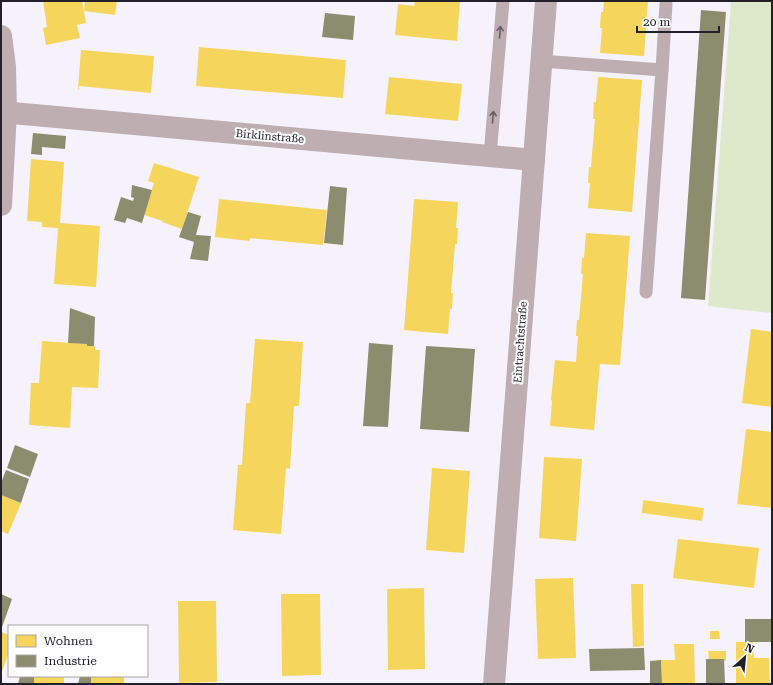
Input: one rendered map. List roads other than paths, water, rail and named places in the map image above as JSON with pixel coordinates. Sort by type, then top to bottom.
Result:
[{"type":"street","name":"Eintrachtstraße","points":[[494,684],[546,1]]},
{"type":"street","points":[[1,36],[5,67],[1,205]]},
{"type":"street","name":"Birklinstraße","points":[[4,112],[534,160]]},
{"type":"lane","points":[[490,156],[503,1]]},
{"type":"lane","points":[[646,292],[666,4]]},
{"type":"lane","points":[[541,61],[662,70]]}]
